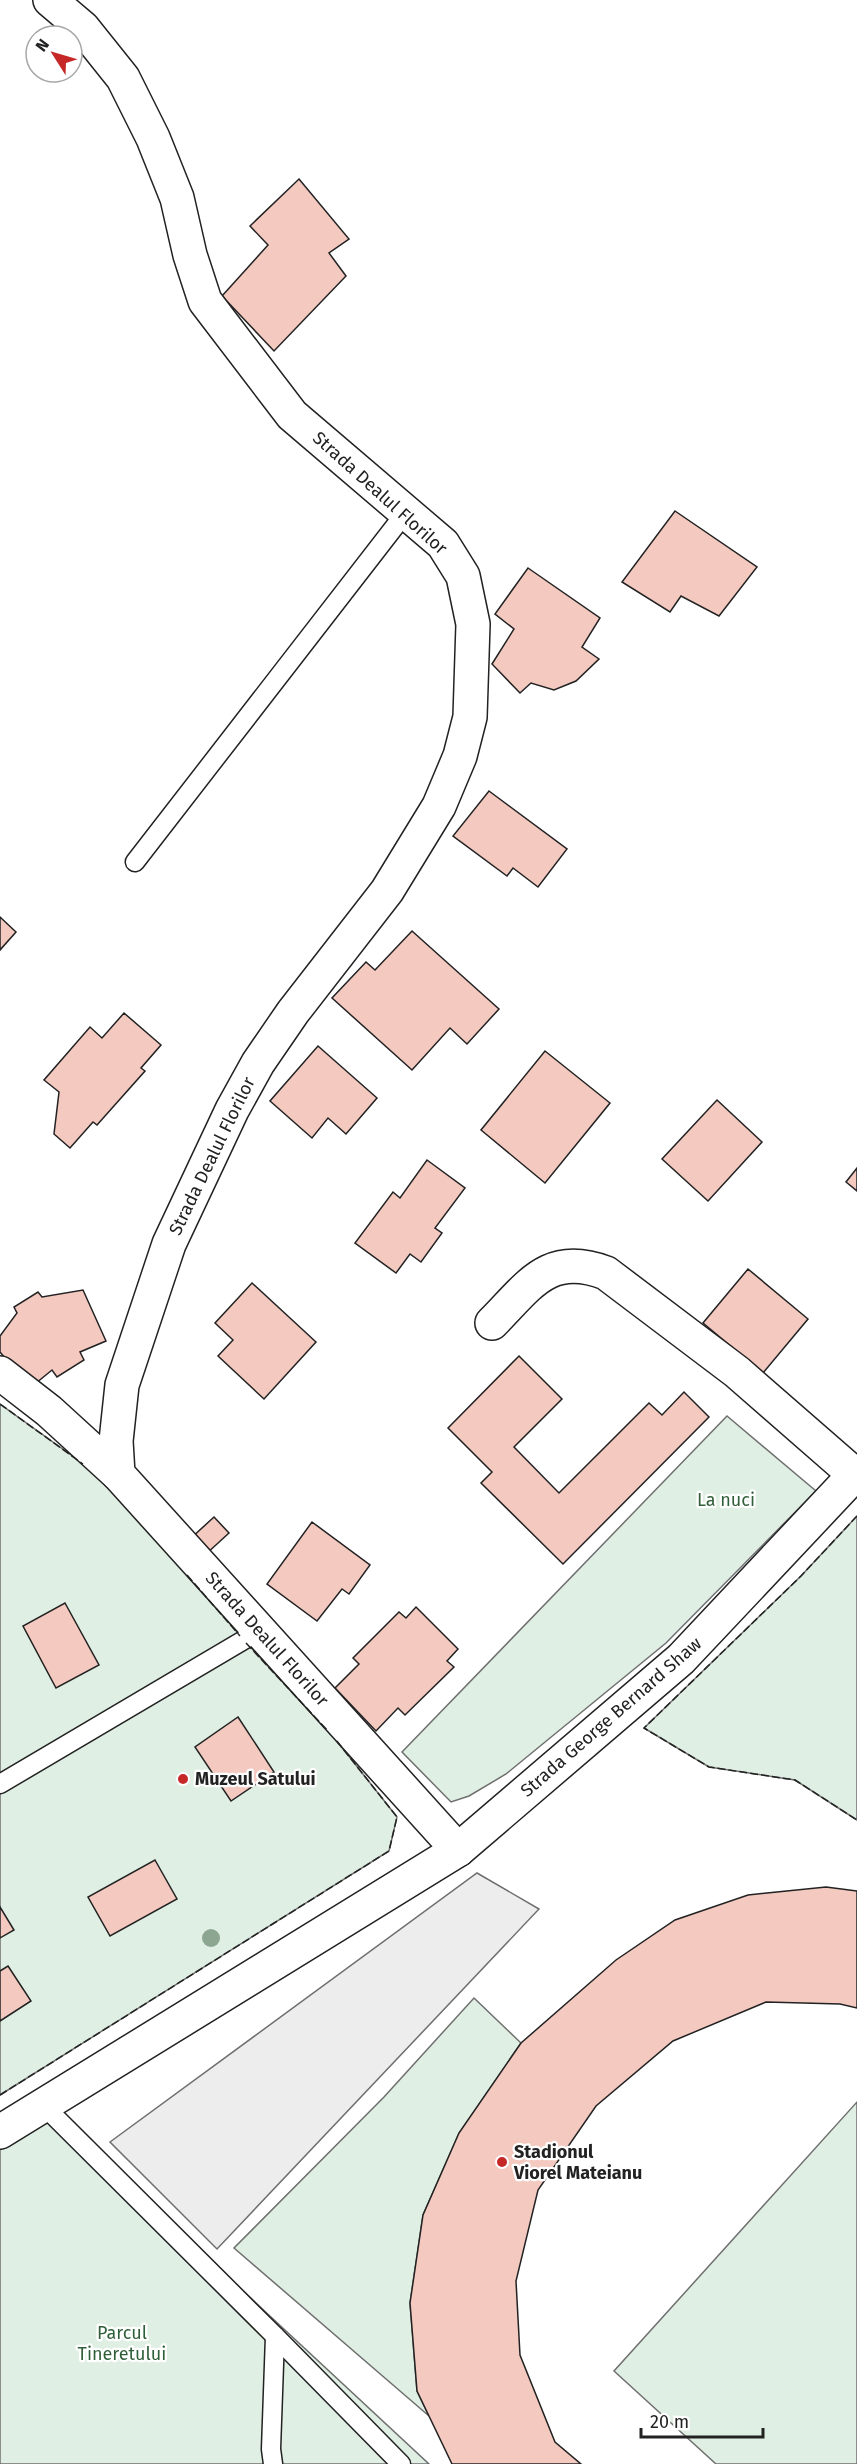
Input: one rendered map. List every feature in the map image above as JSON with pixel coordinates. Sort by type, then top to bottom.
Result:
[{"type":"street","name":"Strada Dealul Florilor","points":[[50,0],[83,28],[123,78],[153,138],[177,198],[190,255],[205,301],[292,415],[443,544],[463,576],[473,624],[470,717],[460,756],[439,806],[387,891],[293,1012],[258,1063],[232,1110],[169,1244],[122,1385],[116,1441],[118,1474],[458,1850]]},
{"type":"street","points":[[492,1323],[538,1277],[562,1266],[585,1265],[606,1273],[737,1372],[856,1473]]},
{"type":"street","points":[[0,1373],[49,1411],[118,1474]]},
{"type":"street","name":"Strada George Bernard Shaw","points":[[458,1850],[681,1659],[856,1473]]},
{"type":"street","points":[[0,2132],[458,1850]]},
{"type":"lane","points":[[135,862],[406,512]]},
{"type":"lane","points":[[0,1784],[259,1630]]},
{"type":"lane","points":[[43,2106],[275,2336],[400,2464]]},
{"type":"lane","points":[[273,2464],[271,2449],[275,2336]]},
{"type":"green space","name":"Muzeul Satului","points":[[0,1404],[106,1480],[244,1640],[336,1740],[397,1817],[389,1851],[0,2095]]},
{"type":"green space","name":"La nuci","points":[[727,1416],[816,1491],[666,1643],[506,1774],[469,1796],[451,1802],[402,1752]]},
{"type":"green space","points":[[857,1516],[857,1820],[795,1780],[709,1767],[644,1728],[801,1576]]},
{"type":"green space","points":[[474,1998],[521,2043],[459,2133],[423,2215],[410,2303],[417,2391],[429,2416],[234,2248],[384,2097]]},
{"type":"green space","points":[[857,2102],[857,2464],[716,2464],[614,2371]]},
{"type":"green space","name":"Parcul Tineretului","points":[[43,2105],[429,2464],[0,2464],[0,2135]]},
{"type":"shaded area","points":[[477,1873],[539,1909],[217,2249],[110,2142]]},
{"type":"building","points":[[299,179],[349,239],[329,253],[346,276],[274,351],[222,296],[268,245],[250,226]]},
{"type":"building","points":[[675,511],[757,567],[719,616],[681,596],[670,612],[622,582]]},
{"type":"building","points":[[528,568],[600,618],[582,647],[599,659],[576,681],[554,690],[531,683],[520,693],[492,664],[514,629],[495,614]]},
{"type":"building","points":[[489,791],[567,849],[538,887],[513,868],[507,876],[453,836]]},
{"type":"building","points":[[0,917],[16,932],[0,950]]},
{"type":"building","points":[[412,931],[499,1009],[467,1044],[450,1028],[412,1070],[332,998],[366,962],[375,970]]},
{"type":"building","points":[[124,1013],[161,1045],[141,1068],[145,1071],[97,1125],[93,1122],[70,1148],[54,1134],[59,1092],[44,1080],[90,1027],[102,1038]]},
{"type":"building","points":[[318,1046],[377,1098],[346,1134],[328,1118],[312,1138],[270,1101]]},
{"type":"building","points":[[545,1051],[610,1103],[545,1183],[481,1130]]},
{"type":"building","points":[[717,1100],[762,1142],[708,1201],[662,1159]]},
{"type":"building","points":[[427,1160],[465,1188],[435,1228],[442,1233],[421,1262],[410,1254],[396,1273],[355,1243],[393,1192],[400,1198]]},
{"type":"building","points":[[857,1168],[857,1191],[846,1182]]},
{"type":"building","points":[[748,1269],[808,1319],[763,1373],[703,1323]]},
{"type":"building","points":[[252,1283],[316,1342],[264,1399],[218,1356],[233,1340],[215,1323]]},
{"type":"building","points":[[83,1290],[106,1341],[80,1352],[84,1360],[57,1377],[52,1370],[30,1388],[0,1352],[0,1336],[17,1313],[14,1307],[38,1292],[42,1297]]},
{"type":"building","points":[[519,1356],[562,1399],[514,1447],[559,1493],[649,1403],[662,1415],[684,1392],[709,1417],[563,1564],[481,1483],[492,1472],[448,1428]]},
{"type":"building","points":[[214,1517],[229,1533],[205,1555],[190,1539]]},
{"type":"building","points":[[312,1522],[370,1565],[349,1594],[342,1589],[317,1621],[267,1584]]},
{"type":"building","points":[[65,1603],[99,1665],[56,1688],[23,1626]]},
{"type":"building","points":[[416,1607],[458,1649],[447,1661],[454,1667],[405,1715],[398,1708],[376,1731],[335,1688],[359,1664],[353,1658],[399,1612],[406,1618]]},
{"type":"building","points":[[238,1717],[274,1772],[231,1801],[195,1747]]},
{"type":"building","points":[[155,1860],[177,1899],[110,1936],[88,1897]]},
{"type":"building","name":"Stadionul Viorel Mateianu","points":[[826,1887],[857,1891],[857,2008],[840,2004],[766,2002],[673,2041],[596,2106],[538,2190],[516,2281],[520,2355],[555,2442],[581,2464],[452,2464],[417,2391],[410,2303],[423,2215],[459,2133],[521,2043],[616,1960],[675,1920],[748,1895]]},
{"type":"building","points":[[0,1907],[14,1930],[0,1938]]},
{"type":"building","points":[[8,1966],[31,2001],[0,2021],[0,1971]]},
{"type":"fence","points":[[0,1404],[83,1464]]},
{"type":"fence","points":[[857,1516],[801,1576],[644,1728],[709,1767],[795,1780],[857,1820]]},
{"type":"fence","points":[[187,1575],[240,1636]]},
{"type":"fence","points":[[246,1643],[328,1731]]},
{"type":"fence","points":[[0,2095],[389,1851],[397,1817],[336,1740]]},
{"type":"place","name":"Muzeul Satului","points":[[183,1779]]},
{"type":"place","name":"Stadionul Viorel Mateianu","points":[[502,2162]]}]
